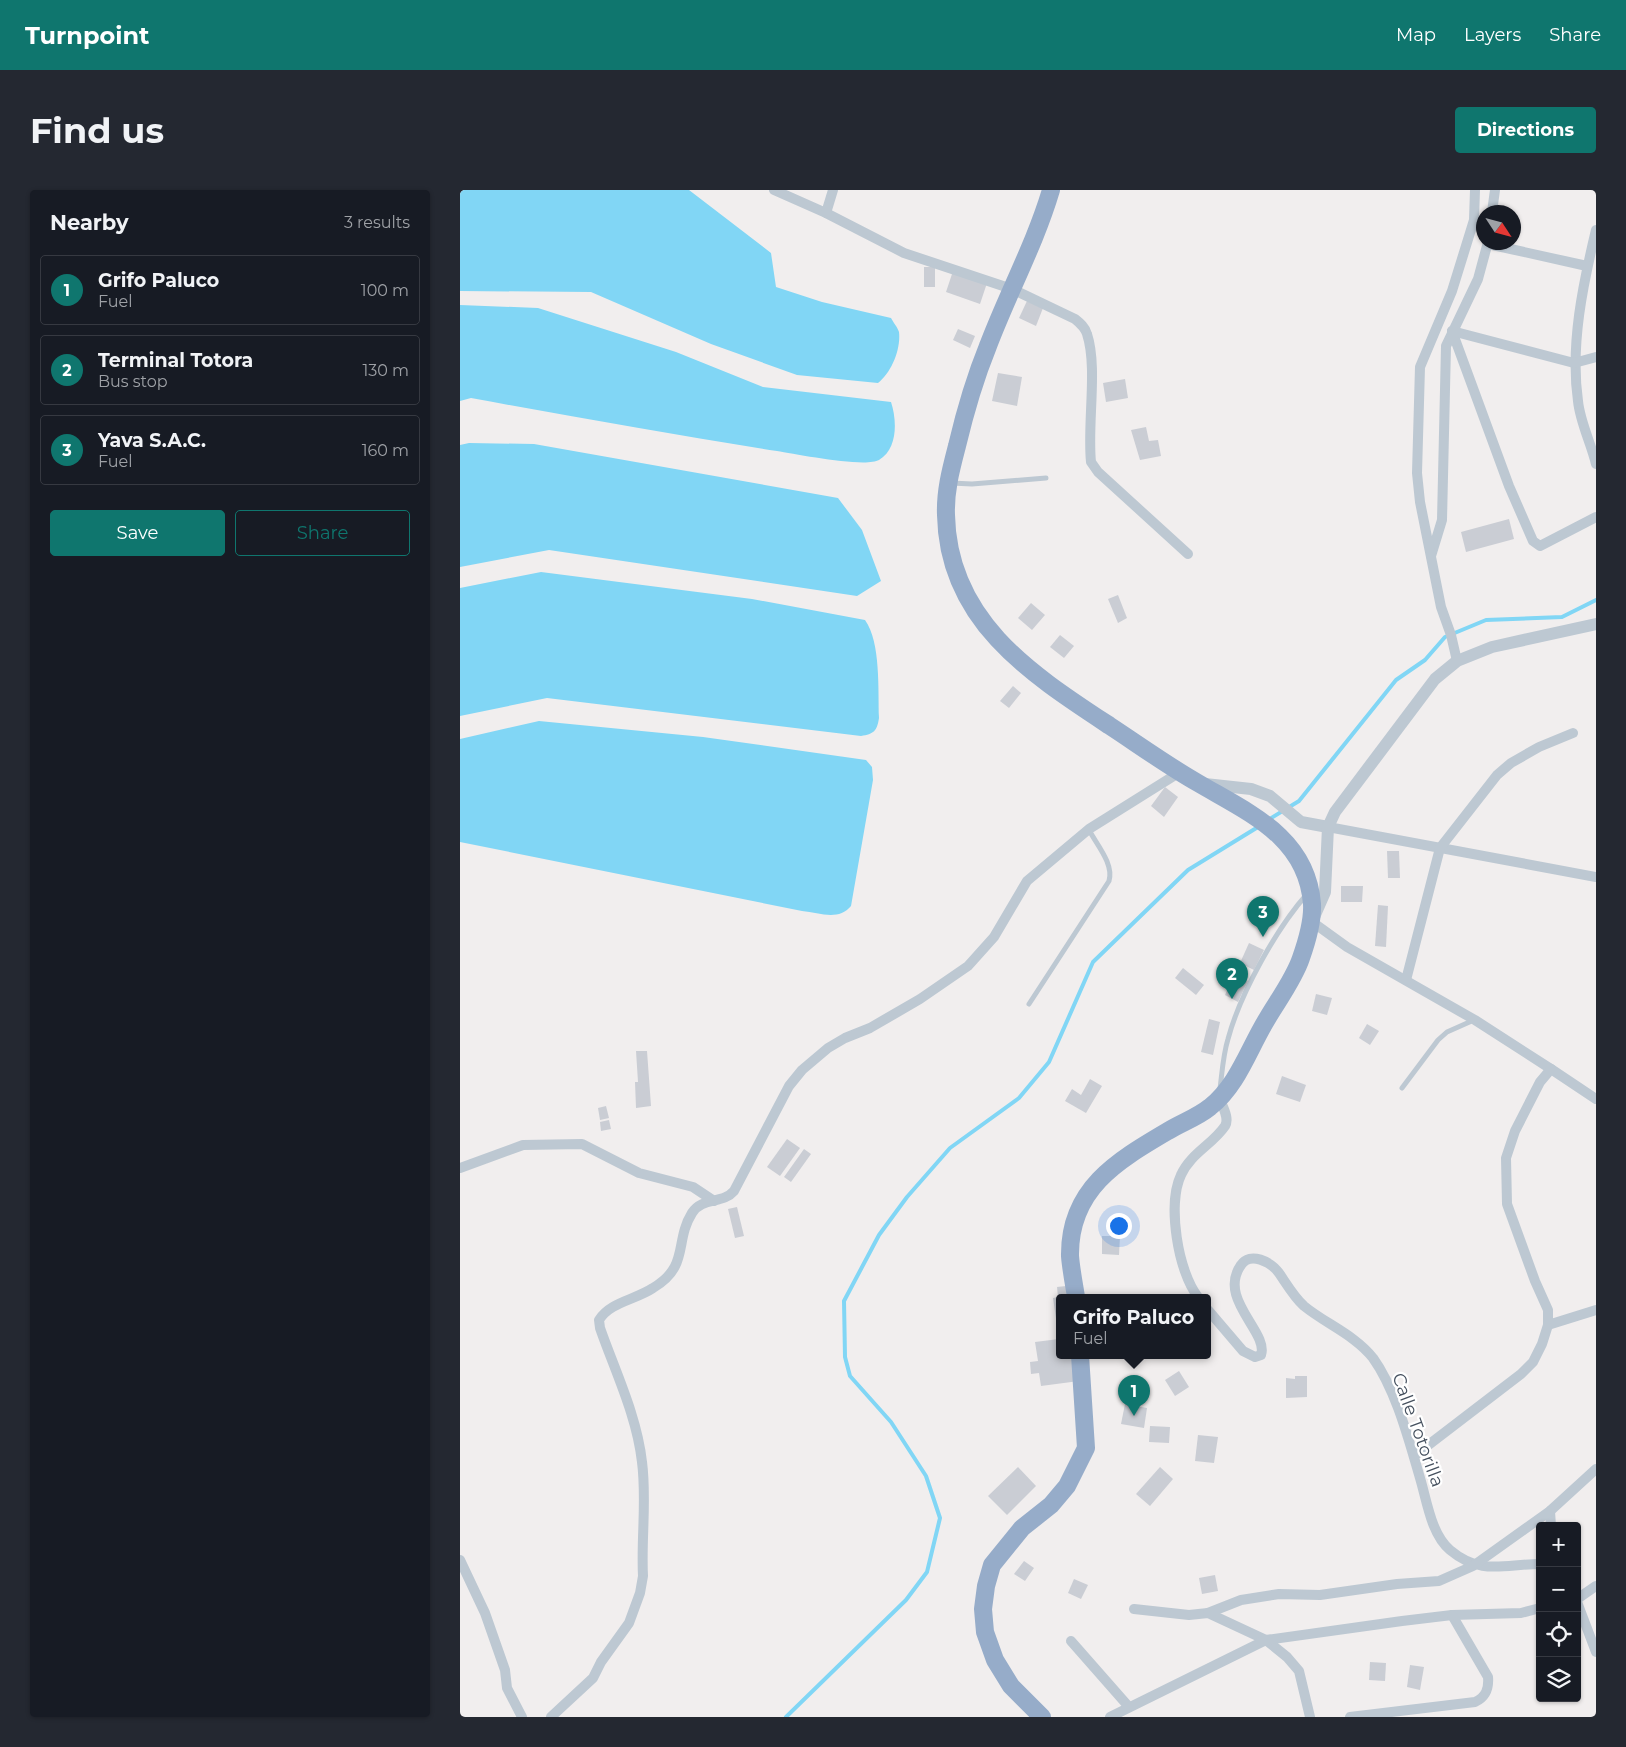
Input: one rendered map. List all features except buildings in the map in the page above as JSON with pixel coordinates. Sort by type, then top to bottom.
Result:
[{"type":"highway","points":[[1050,190],[1045,210],[988,346],[962,424],[948,483],[946,514],[949,545],[957,572],[970,603],[986,627],[1028,668],[1062,694],[1180,772],[1233,802],[1280,835],[1301,859],[1310,890],[1312,921],[1300,962],[1261,1028],[1242,1068],[1219,1098],[1210,1107],[1133,1152],[1100,1176],[1082,1203],[1072,1229],[1070,1256],[1076,1294]]},
{"type":"highway","points":[[1042,1717],[1011,1686],[996,1660],[985,1632],[983,1609],[986,1586],[992,1565],[1022,1528],[1051,1505],[1067,1486],[1086,1448],[1080,1359]]},
{"type":"street","points":[[774,190],[826,213],[904,253],[1012,290],[1075,319],[1083,326],[1087,334],[1090,364],[1092,462],[1098,472],[1188,554]]},
{"type":"street","points":[[826,213],[832,190]]},
{"type":"street","points":[[1457,661],[1451,634],[1441,607],[1421,510],[1417,473],[1420,367],[1452,291],[1469,238],[1474,220],[1475,190]]},
{"type":"street","points":[[1493,205],[1495,190]]},
{"type":"street","points":[[1595,457],[1578,403],[1574,363],[1587,266],[1596,230]]},
{"type":"street","points":[[1431,558],[1442,520],[1446,346],[1478,279],[1486,250]]},
{"type":"street","points":[[1518,250],[1587,266]]},
{"type":"street","points":[[1452,331],[1574,363],[1596,357]]},
{"type":"street","points":[[1452,331],[1509,486],[1533,541],[1540,546],[1596,517]]},
{"type":"street","points":[[1596,624],[1492,647],[1457,661],[1435,679],[1335,812],[1328,827],[1325,892],[1312,921],[1347,947],[1475,1020],[1596,1099]]},
{"type":"street","points":[[1406,980],[1440,848],[1497,775],[1512,763],[1539,747],[1573,732]]},
{"type":"street","points":[[551,1717],[593,1678],[601,1662],[629,1623],[640,1593],[643,1576],[642,1462],[638,1437],[598,1320],[604,1311],[653,1289],[675,1269],[685,1228],[691,1214],[701,1204],[731,1195],[789,1086],[802,1070],[828,1048],[845,1038],[870,1028],[920,999],[968,966],[994,936],[1027,881],[1089,829],[1180,772]]},
{"type":"street","points":[[1197,782],[1251,789],[1270,796],[1301,822],[1596,877]]},
{"type":"street","points":[[1414,1456],[1521,1374],[1533,1362],[1542,1344],[1548,1326],[1548,1310],[1535,1281],[1507,1204],[1506,1158],[1515,1131],[1540,1082],[1551,1068]]},
{"type":"street","points":[[1197,1294],[1182,1261],[1175,1228],[1175,1199],[1180,1175],[1197,1153],[1225,1126],[1227,1116],[1219,1098]]},
{"type":"street","points":[[460,1168],[523,1144],[582,1144],[639,1173],[693,1187],[714,1201]]},
{"type":"street","name":"Calle Totorilla","points":[[1211,1314],[1243,1351],[1255,1357],[1261,1355],[1262,1344],[1237,1298],[1235,1281],[1241,1264],[1252,1258],[1260,1259],[1276,1269],[1303,1305],[1350,1336],[1373,1358],[1390,1390],[1414,1456],[1434,1525],[1449,1549],[1473,1566]]},
{"type":"street","points":[[1548,1326],[1596,1310]]},
{"type":"street","points":[[1134,1609],[1189,1615],[1208,1613],[1241,1600],[1279,1594],[1320,1595],[1397,1584],[1439,1581],[1473,1566],[1550,1511],[1596,1469]]},
{"type":"street","points":[[1550,1511],[1551,1522]]},
{"type":"street","points":[[460,1560],[484,1613],[505,1670],[507,1688],[522,1717]]},
{"type":"street","points":[[1473,1566],[1508,1567],[1536,1564]]},
{"type":"street","points":[[1581,1597],[1596,1586]]},
{"type":"street","points":[[1110,1717],[1266,1640],[1452,1615],[1521,1613],[1536,1609]]},
{"type":"street","points":[[1581,1611],[1596,1652]]},
{"type":"street","points":[[1208,1613],[1266,1640],[1287,1657],[1299,1671],[1310,1717]]},
{"type":"street","points":[[1350,1717],[1475,1702],[1482,1699],[1489,1685],[1488,1677],[1452,1615]]},
{"type":"street","points":[[1071,1641],[1129,1707]]},
{"type":"lane","points":[[948,483],[972,484],[1046,478]]},
{"type":"lane","points":[[1029,1004],[1109,881],[1112,873],[1089,829]]},
{"type":"lane","points":[[1219,1098],[1228,1039],[1235,1018],[1274,938],[1287,916],[1310,890]]},
{"type":"lane","points":[[1402,1088],[1438,1040],[1447,1032],[1475,1020]]},
{"type":"water","points":[[460,190],[689,190],[771,253],[776,287],[822,302],[891,318],[899,332],[897,353],[891,367],[878,383],[797,375],[711,344],[591,292],[460,291]]},
{"type":"water","points":[[460,305],[538,308],[676,352],[763,387],[891,402],[895,425],[893,442],[890,449],[879,460],[871,462],[846,461],[662,432],[471,398],[460,401]]},
{"type":"water","points":[[469,443],[534,444],[838,498],[862,530],[881,581],[857,596],[549,550],[460,567],[460,445]]},
{"type":"water","points":[[541,572],[752,599],[865,620],[874,641],[878,667],[879,718],[876,729],[872,733],[861,736],[547,698],[460,716],[460,588]]},
{"type":"water","points":[[539,721],[703,737],[866,760],[872,767],[873,780],[851,906],[846,911],[835,915],[802,911],[460,842],[460,739]]},
{"type":"waterway","points":[[1268,820],[1299,801],[1396,680],[1425,660],[1445,637],[1486,620],[1562,617],[1596,600]]},
{"type":"waterway","points":[[786,1717],[906,1600],[927,1572],[940,1518],[926,1476],[891,1422],[850,1376],[845,1357],[844,1301],[879,1235],[907,1197],[950,1148],[1019,1098],[1049,1062],[1093,962],[1188,870],[1258,827]]},
{"type":"place","name":"Yava S.A.C.","points":[[1263,937]]},
{"type":"place","name":"Terminal Totora","points":[[1232,999]]},
{"type":"place","name":"Grifo Paluco","points":[[1134,1416]]}]
